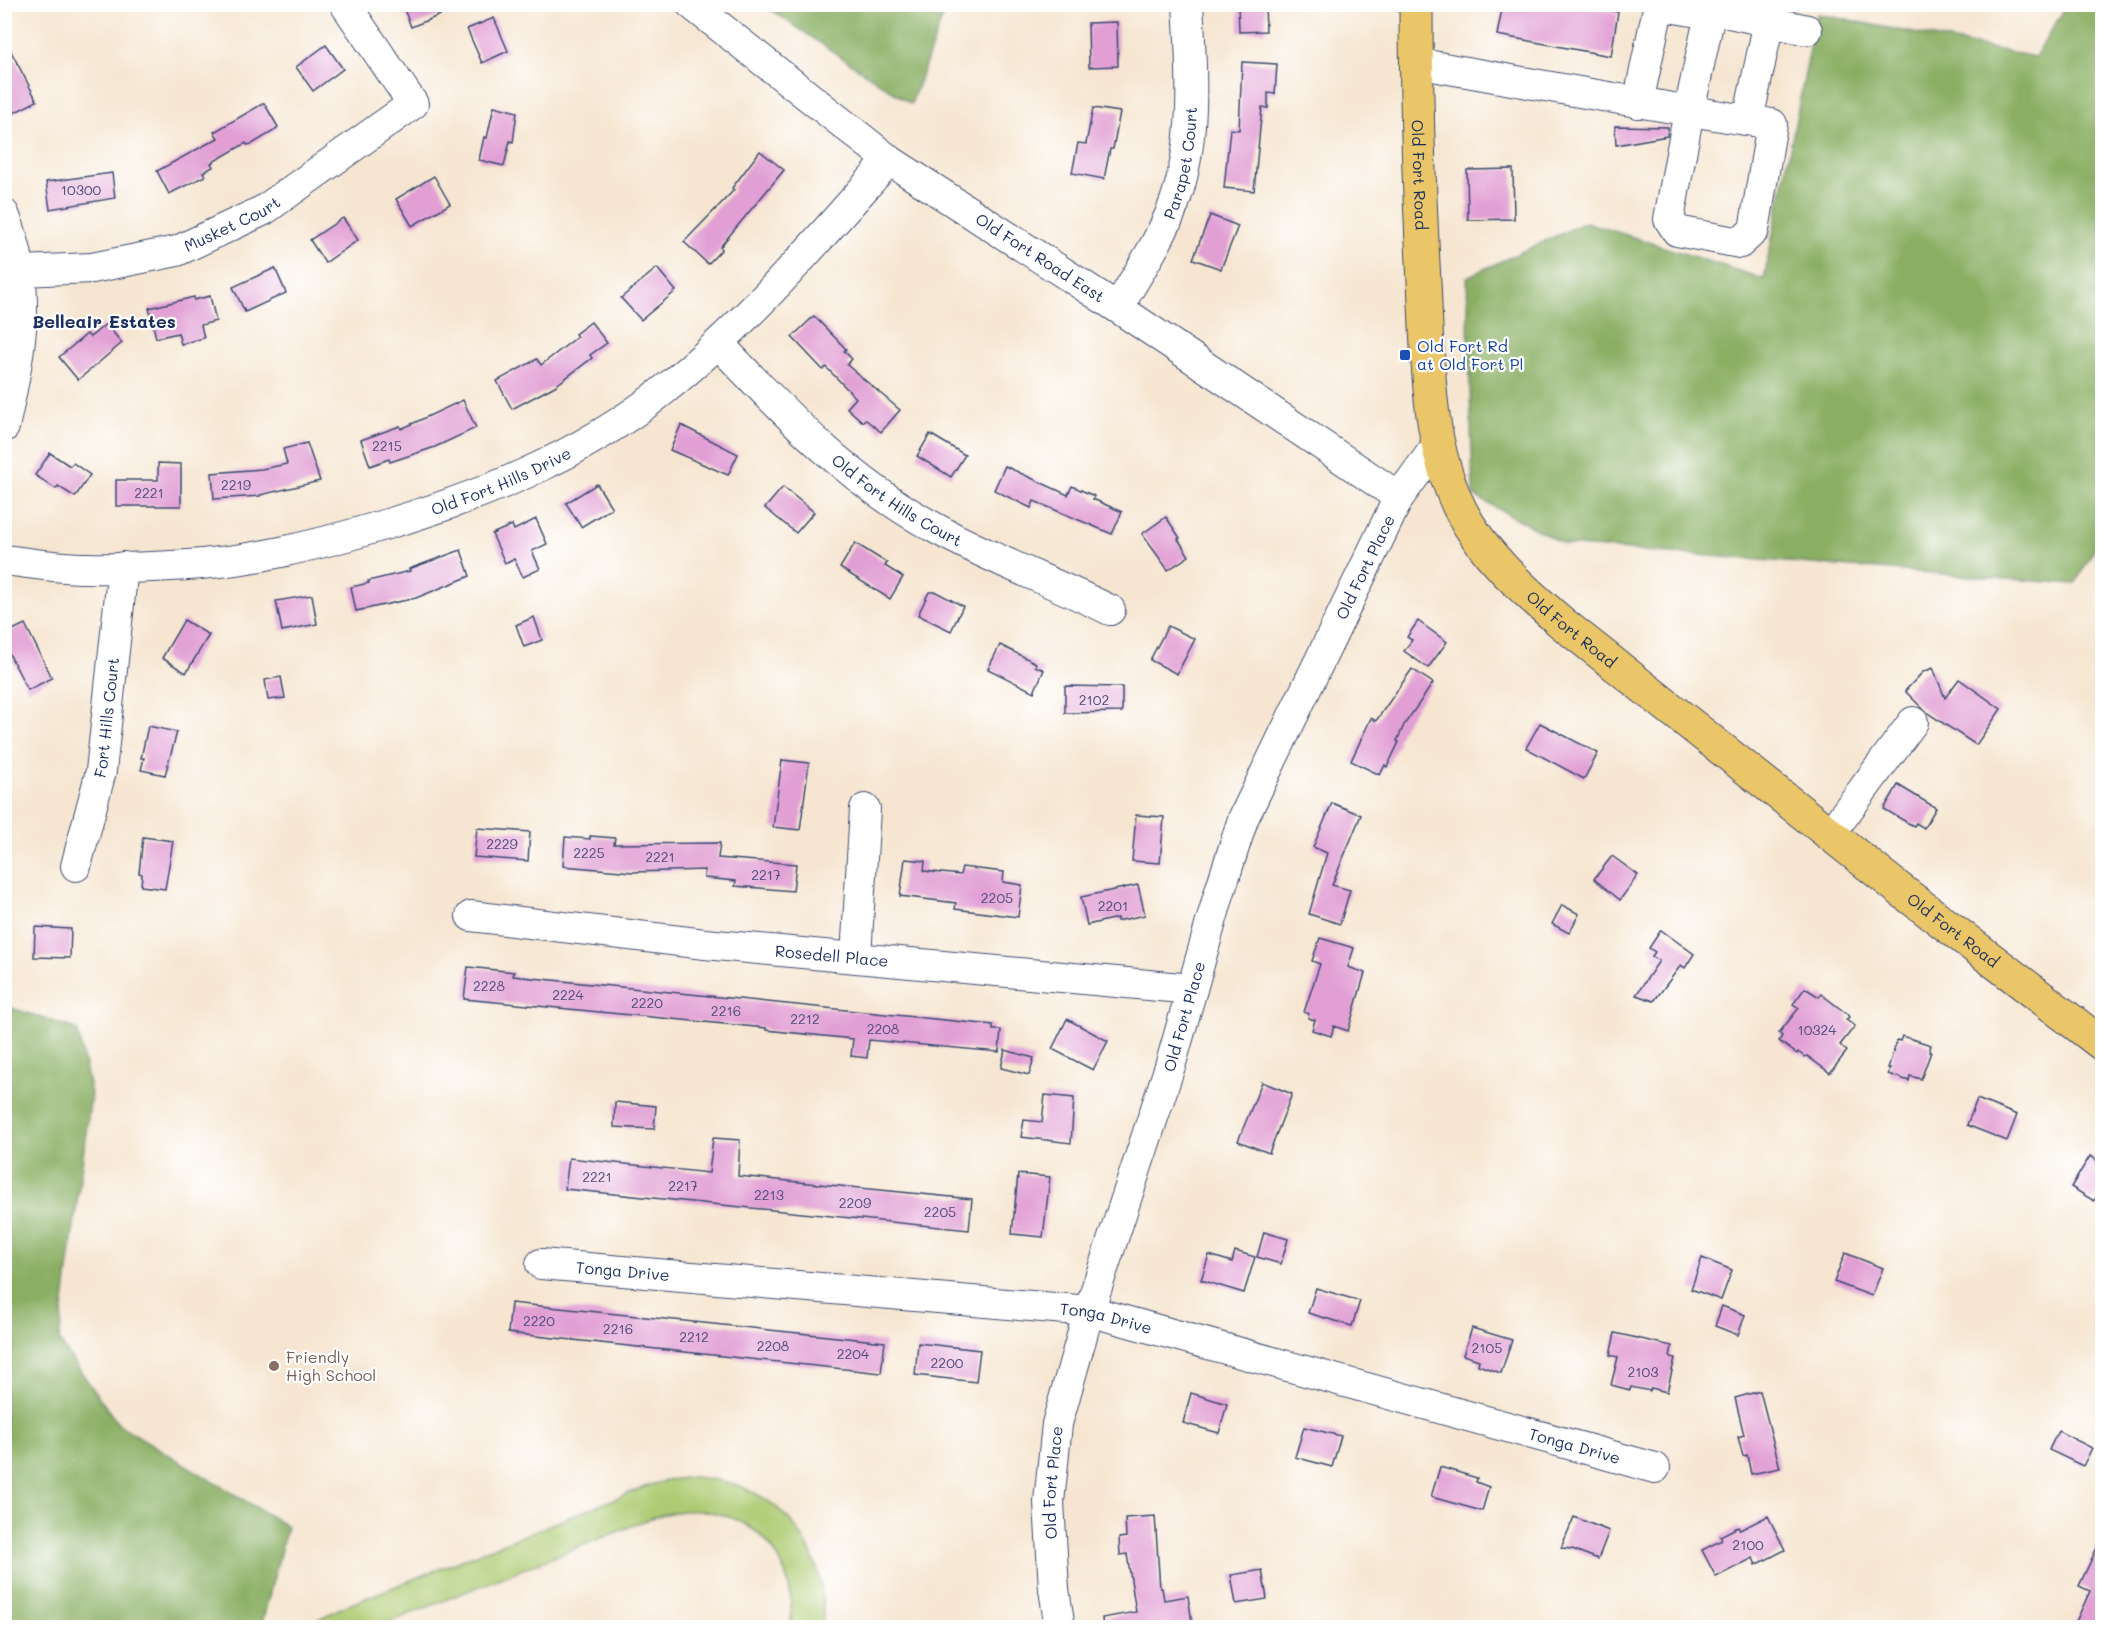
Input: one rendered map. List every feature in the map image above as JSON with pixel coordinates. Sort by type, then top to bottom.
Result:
[{"type":"main road","name":"Old Fort Road","points":[[1416,4],[1418,182],[1430,395],[1438,444],[1460,508],[1484,546],[1511,577],[1562,623],[1830,834],[2103,1044]]},
{"type":"street","name":"Musket Court","points":[[21,271],[92,267],[177,251],[264,210],[413,104],[345,4]]},
{"type":"street","name":"Old Fort Road East","points":[[691,4],[889,160],[1118,308],[1399,497]]},
{"type":"street","name":"Parapet Court","points":[[1118,308],[1166,224],[1183,176],[1188,146],[1192,91],[1188,4]]},
{"type":"street","points":[[1638,103],[1658,13],[1663,6],[1710,14],[1725,12],[1807,30]]},
{"type":"street","points":[[1416,63],[1638,103],[1689,111],[1748,120],[1772,124],[1754,230],[1740,243],[1677,231],[1669,219],[1689,111],[1710,14]]},
{"type":"street","points":[[1748,120],[1769,21]]},
{"type":"street","name":"Old Fort Hills Drive","points":[[4,560],[84,568],[189,565],[251,558],[348,535],[459,501],[564,455],[606,431],[661,392],[719,344],[804,255],[889,160]]},
{"type":"street","points":[[4,214],[11,231],[21,271],[24,296],[19,350],[4,427]]},
{"type":"street","name":"Old Fort Hills Court","points":[[719,344],[821,446],[862,480],[935,529],[1110,610]]},
{"type":"street","name":"Old Fort Place","points":[[1060,1628],[1054,1588],[1049,1502],[1057,1424],[1089,1311],[1171,1063],[1243,819],[1399,497],[1438,444]]},
{"type":"street","name":"Fort Hills Court","points":[[76,866],[101,771],[123,567]]},
{"type":"street","points":[[1830,834],[1912,723]]},
{"type":"street","points":[[856,956],[865,809]]},
{"type":"street","name":"Rosedell Place","points":[[471,916],[705,944],[856,956],[1192,989]]},
{"type":"street","name":"Tonga Drive","points":[[541,1264],[1089,1311],[1655,1468]]},
{"type":"green space","points":[[764,5],[947,5],[911,104]]},
{"type":"green space","points":[[2067,5],[2102,5],[2102,535],[2075,584],[1565,545],[1473,495],[1467,277],[1586,222],[1764,279],[1817,14],[2035,57]]},
{"type":"green space","points":[[5,1006],[77,1029],[91,1094],[59,1341],[118,1424],[287,1526],[261,1627],[5,1627]]},
{"type":"green space","points":[[694,1477],[726,1482],[744,1488],[764,1498],[795,1527],[807,1544],[815,1563],[823,1605],[822,1627],[790,1627],[790,1597],[785,1572],[773,1550],[757,1532],[736,1520],[713,1512],[686,1511],[657,1516],[377,1627],[309,1627],[341,1608],[647,1486],[668,1480]]},
{"type":"building","points":[[402,4],[465,4],[465,5],[411,27]]},
{"type":"building","points":[[1238,4],[1265,4],[1266,31],[1239,32]]},
{"type":"building","points":[[1503,4],[1576,4],[1618,12],[1611,56],[1497,35]]},
{"type":"building","points":[[494,18],[508,51],[482,63],[467,29]]},
{"type":"building","points":[[1117,22],[1118,66],[1089,67],[1088,23]]},
{"type":"building","points":[[4,38],[37,101],[4,118]]},
{"type":"building","points":[[326,45],[343,69],[313,91],[296,67]]},
{"type":"building","points":[[1242,62],[1277,64],[1275,94],[1268,93],[1268,108],[1262,107],[1254,191],[1224,188],[1230,129],[1239,130]]},
{"type":"building","points":[[264,103],[278,127],[274,131],[252,144],[247,145],[246,143],[211,163],[213,167],[203,172],[205,176],[169,194],[157,171],[218,138],[214,132]]},
{"type":"building","points":[[494,106],[517,112],[513,142],[510,141],[504,166],[479,160],[484,137],[487,138]]},
{"type":"building","points":[[1093,108],[1120,112],[1104,179],[1072,173],[1078,143],[1086,144]]},
{"type":"building","points":[[1615,126],[1668,127],[1667,136],[1616,145]]},
{"type":"building","points":[[760,151],[784,170],[708,264],[684,242],[734,190],[732,188]]},
{"type":"building","points":[[1513,169],[1514,219],[1468,220],[1467,170]]},
{"type":"building","points":[[112,173],[115,198],[50,209],[46,182]]},
{"type":"building","points":[[434,176],[450,204],[412,226],[396,199]]},
{"type":"building","points":[[1210,215],[1238,226],[1221,269],[1193,259]]},
{"type":"building","points":[[343,218],[358,240],[325,263],[310,240]]},
{"type":"building","points":[[275,268],[286,293],[245,312],[233,287]]},
{"type":"building","points":[[657,268],[676,291],[641,320],[621,298]]},
{"type":"building","points":[[210,296],[216,321],[201,325],[204,338],[181,344],[178,333],[156,338],[149,308],[194,297],[194,300]]},
{"type":"building","points":[[814,316],[846,349],[844,351],[852,359],[847,365],[900,410],[881,432],[865,419],[863,422],[847,408],[856,398],[826,367],[823,370],[792,337]]},
{"type":"building","points":[[591,322],[607,343],[590,355],[592,358],[555,386],[512,409],[497,381],[537,359],[541,365],[577,337],[575,334]]},
{"type":"building","points":[[106,324],[122,343],[78,380],[59,357],[87,334],[90,337]]},
{"type":"building","points":[[463,400],[476,428],[435,447],[370,466],[361,440],[400,426],[401,429]]},
{"type":"building","points":[[681,425],[738,454],[728,475],[670,450]]},
{"type":"building","points":[[930,434],[965,455],[951,477],[917,456]]},
{"type":"building","points":[[307,443],[320,481],[260,496],[214,499],[212,473],[262,469],[287,464],[283,449]]},
{"type":"building","points":[[50,453],[70,466],[73,463],[90,475],[75,497],[58,486],[56,489],[35,475]]},
{"type":"building","points":[[158,463],[181,464],[181,506],[116,506],[116,480],[158,480]]},
{"type":"building","points":[[1005,466],[1068,495],[1072,486],[1094,496],[1093,499],[1122,512],[1112,534],[1034,501],[1031,508],[994,490]]},
{"type":"building","points":[[597,484],[612,508],[581,527],[566,503]]},
{"type":"building","points":[[783,487],[814,512],[796,533],[765,508]]},
{"type":"building","points":[[1166,517],[1189,556],[1168,570],[1142,534]]},
{"type":"building","points":[[536,519],[547,544],[532,551],[540,569],[523,577],[514,559],[505,563],[492,534],[512,525],[514,530]]},
{"type":"building","points":[[855,543],[887,563],[885,566],[903,577],[890,599],[840,568]]},
{"type":"building","points":[[461,550],[470,576],[416,598],[356,611],[351,587],[410,571],[409,569]]},
{"type":"building","points":[[929,592],[936,592],[963,606],[951,631],[918,615]]},
{"type":"building","points":[[312,595],[317,624],[282,631],[276,601]]},
{"type":"building","points":[[534,617],[542,640],[524,647],[516,625]]},
{"type":"building","points":[[184,620],[209,635],[186,673],[162,658]]},
{"type":"building","points":[[1418,621],[1447,642],[1428,668],[1404,651],[1412,640],[1407,637]]},
{"type":"building","points":[[25,624],[52,678],[28,690],[4,644],[4,634]]},
{"type":"building","points":[[1168,626],[1195,639],[1177,674],[1150,660]]},
{"type":"building","points":[[1000,645],[1036,663],[1035,666],[1044,670],[1034,692],[988,669]]},
{"type":"building","points":[[1933,668],[1945,698],[1959,679],[2001,709],[1976,745],[1926,712],[1905,691],[1923,672]]},
{"type":"building","points":[[1412,669],[1433,683],[1404,725],[1387,767],[1385,765],[1380,775],[1351,761],[1371,718],[1376,721]]},
{"type":"building","points":[[281,677],[285,698],[268,700],[265,680]]},
{"type":"building","points":[[1065,686],[1122,687],[1122,712],[1065,713]]},
{"type":"building","points":[[1540,723],[1598,753],[1584,779],[1526,748]]},
{"type":"building","points":[[148,726],[177,732],[165,775],[141,770],[144,758],[141,758]]},
{"type":"building","points":[[782,760],[809,763],[800,830],[773,827]]},
{"type":"building","points":[[1898,785],[1936,808],[1924,828],[1916,823],[1914,826],[1884,809]]},
{"type":"building","points":[[1332,803],[1361,815],[1332,885],[1350,890],[1340,924],[1309,914],[1327,853],[1313,847]]},
{"type":"building","points":[[1136,815],[1164,817],[1160,863],[1132,861]]},
{"type":"building","points":[[477,828],[530,832],[528,861],[474,857]]},
{"type":"building","points":[[590,836],[615,838],[614,844],[720,843],[718,858],[796,864],[793,891],[735,886],[736,881],[704,878],[705,870],[633,872],[563,866],[565,837],[590,839]]},
{"type":"building","points":[[143,837],[173,841],[165,889],[141,886],[142,874],[139,873]]},
{"type":"building","points":[[1612,856],[1638,875],[1620,900],[1594,879]]},
{"type":"building","points":[[905,859],[925,861],[924,871],[960,875],[962,867],[1004,872],[1003,882],[1022,885],[1018,917],[955,909],[956,903],[900,896]]},
{"type":"building","points":[[1138,885],[1145,915],[1117,921],[1117,918],[1087,925],[1081,897]]},
{"type":"building","points":[[1562,905],[1579,914],[1569,933],[1552,924]]},
{"type":"building","points":[[35,927],[71,929],[70,958],[34,957]]},
{"type":"building","points":[[1661,930],[1694,954],[1685,968],[1681,965],[1654,1001],[1636,995],[1659,961],[1652,956],[1655,952],[1649,948]]},
{"type":"building","points":[[1320,938],[1354,948],[1348,967],[1365,973],[1348,1031],[1334,1026],[1331,1036],[1312,1030],[1315,1020],[1308,1018],[1309,1014],[1304,1012],[1320,964],[1312,961]]},
{"type":"building","points":[[468,967],[514,972],[513,976],[993,1025],[993,1030],[1001,1030],[999,1052],[869,1040],[867,1058],[851,1056],[853,1039],[766,1030],[766,1028],[464,999]]},
{"type":"building","points":[[1805,988],[1819,997],[1821,994],[1847,1014],[1849,1017],[1846,1020],[1855,1026],[1840,1045],[1847,1051],[1830,1073],[1807,1056],[1798,1052],[1797,1054],[1779,1041],[1782,1036],[1779,1033],[1799,1008],[1793,1004]]},
{"type":"building","points":[[1067,1019],[1108,1041],[1093,1070],[1052,1049]]},
{"type":"building","points":[[1902,1036],[1931,1045],[1929,1052],[1931,1052],[1921,1079],[1910,1076],[1909,1081],[1888,1074],[1897,1040],[1900,1041]]},
{"type":"building","points":[[1005,1050],[1034,1058],[1029,1075],[1001,1068]]},
{"type":"building","points":[[1262,1082],[1292,1094],[1269,1153],[1238,1141]]},
{"type":"building","points":[[1045,1095],[1074,1098],[1071,1143],[1021,1137],[1024,1120],[1042,1122]]},
{"type":"building","points":[[1977,1099],[2017,1115],[2007,1141],[1967,1125]]},
{"type":"building","points":[[615,1102],[656,1106],[654,1129],[614,1127]]},
{"type":"building","points":[[713,1138],[740,1140],[738,1176],[972,1199],[969,1230],[565,1189],[569,1158],[709,1173]]},
{"type":"building","points":[[2090,1156],[2103,1164],[2103,1186],[2094,1201],[2071,1187]]},
{"type":"building","points":[[1018,1174],[1050,1177],[1043,1237],[1012,1234]]},
{"type":"building","points":[[1264,1232],[1288,1239],[1281,1264],[1257,1257]]},
{"type":"building","points":[[1235,1251],[1255,1257],[1244,1293],[1201,1280],[1209,1255],[1232,1262]]},
{"type":"building","points":[[1845,1253],[1883,1268],[1872,1296],[1834,1282]]},
{"type":"building","points":[[1702,1258],[1732,1270],[1721,1300],[1691,1289]]},
{"type":"building","points":[[1316,1288],[1360,1301],[1352,1326],[1308,1313]]},
{"type":"building","points":[[511,1303],[885,1342],[881,1373],[508,1333]]},
{"type":"building","points":[[1722,1306],[1745,1315],[1738,1335],[1715,1326]]},
{"type":"building","points":[[1472,1328],[1512,1340],[1501,1373],[1478,1365],[1479,1360],[1463,1355]]},
{"type":"building","points":[[1615,1333],[1672,1346],[1670,1357],[1675,1358],[1667,1392],[1651,1388],[1650,1391],[1631,1387],[1630,1390],[1611,1385],[1618,1357],[1610,1355]]},
{"type":"building","points":[[918,1343],[980,1350],[976,1382],[915,1375]]},
{"type":"building","points":[[1760,1391],[1780,1468],[1751,1474],[1747,1455],[1743,1456],[1738,1437],[1744,1435],[1735,1398]]},
{"type":"building","points":[[1191,1393],[1227,1404],[1219,1433],[1183,1423]]},
{"type":"building","points":[[1304,1427],[1341,1436],[1332,1467],[1295,1457]]},
{"type":"building","points":[[2058,1431],[2092,1448],[2083,1466],[2049,1450]]},
{"type":"building","points":[[1440,1467],[1477,1478],[1476,1482],[1489,1487],[1482,1511],[1431,1497]]},
{"type":"building","points":[[1155,1516],[1160,1588],[1162,1588],[1164,1600],[1188,1596],[1192,1622],[1169,1626],[1169,1628],[1103,1628],[1102,1618],[1136,1612],[1127,1554],[1120,1555],[1119,1538],[1126,1537],[1125,1518]]},
{"type":"building","points":[[1768,1516],[1785,1550],[1756,1565],[1753,1558],[1716,1577],[1702,1550],[1722,1540],[1720,1536],[1738,1527],[1740,1530]]},
{"type":"building","points":[[1574,1517],[1609,1531],[1598,1559],[1572,1549],[1561,1548]]},
{"type":"building","points":[[2103,1535],[2103,1628],[2073,1628],[2090,1591],[2079,1586]]},
{"type":"building","points":[[1262,1570],[1267,1599],[1236,1604],[1231,1575]]},
{"type":"place","name":"Old Fort Rd at Old Fort Pl","points":[[1405,355]]},
{"type":"place","name":"Friendly High School","points":[[274,1366]]},
{"type":"district","name":"Belleair Estates","points":[[104,322]]}]
